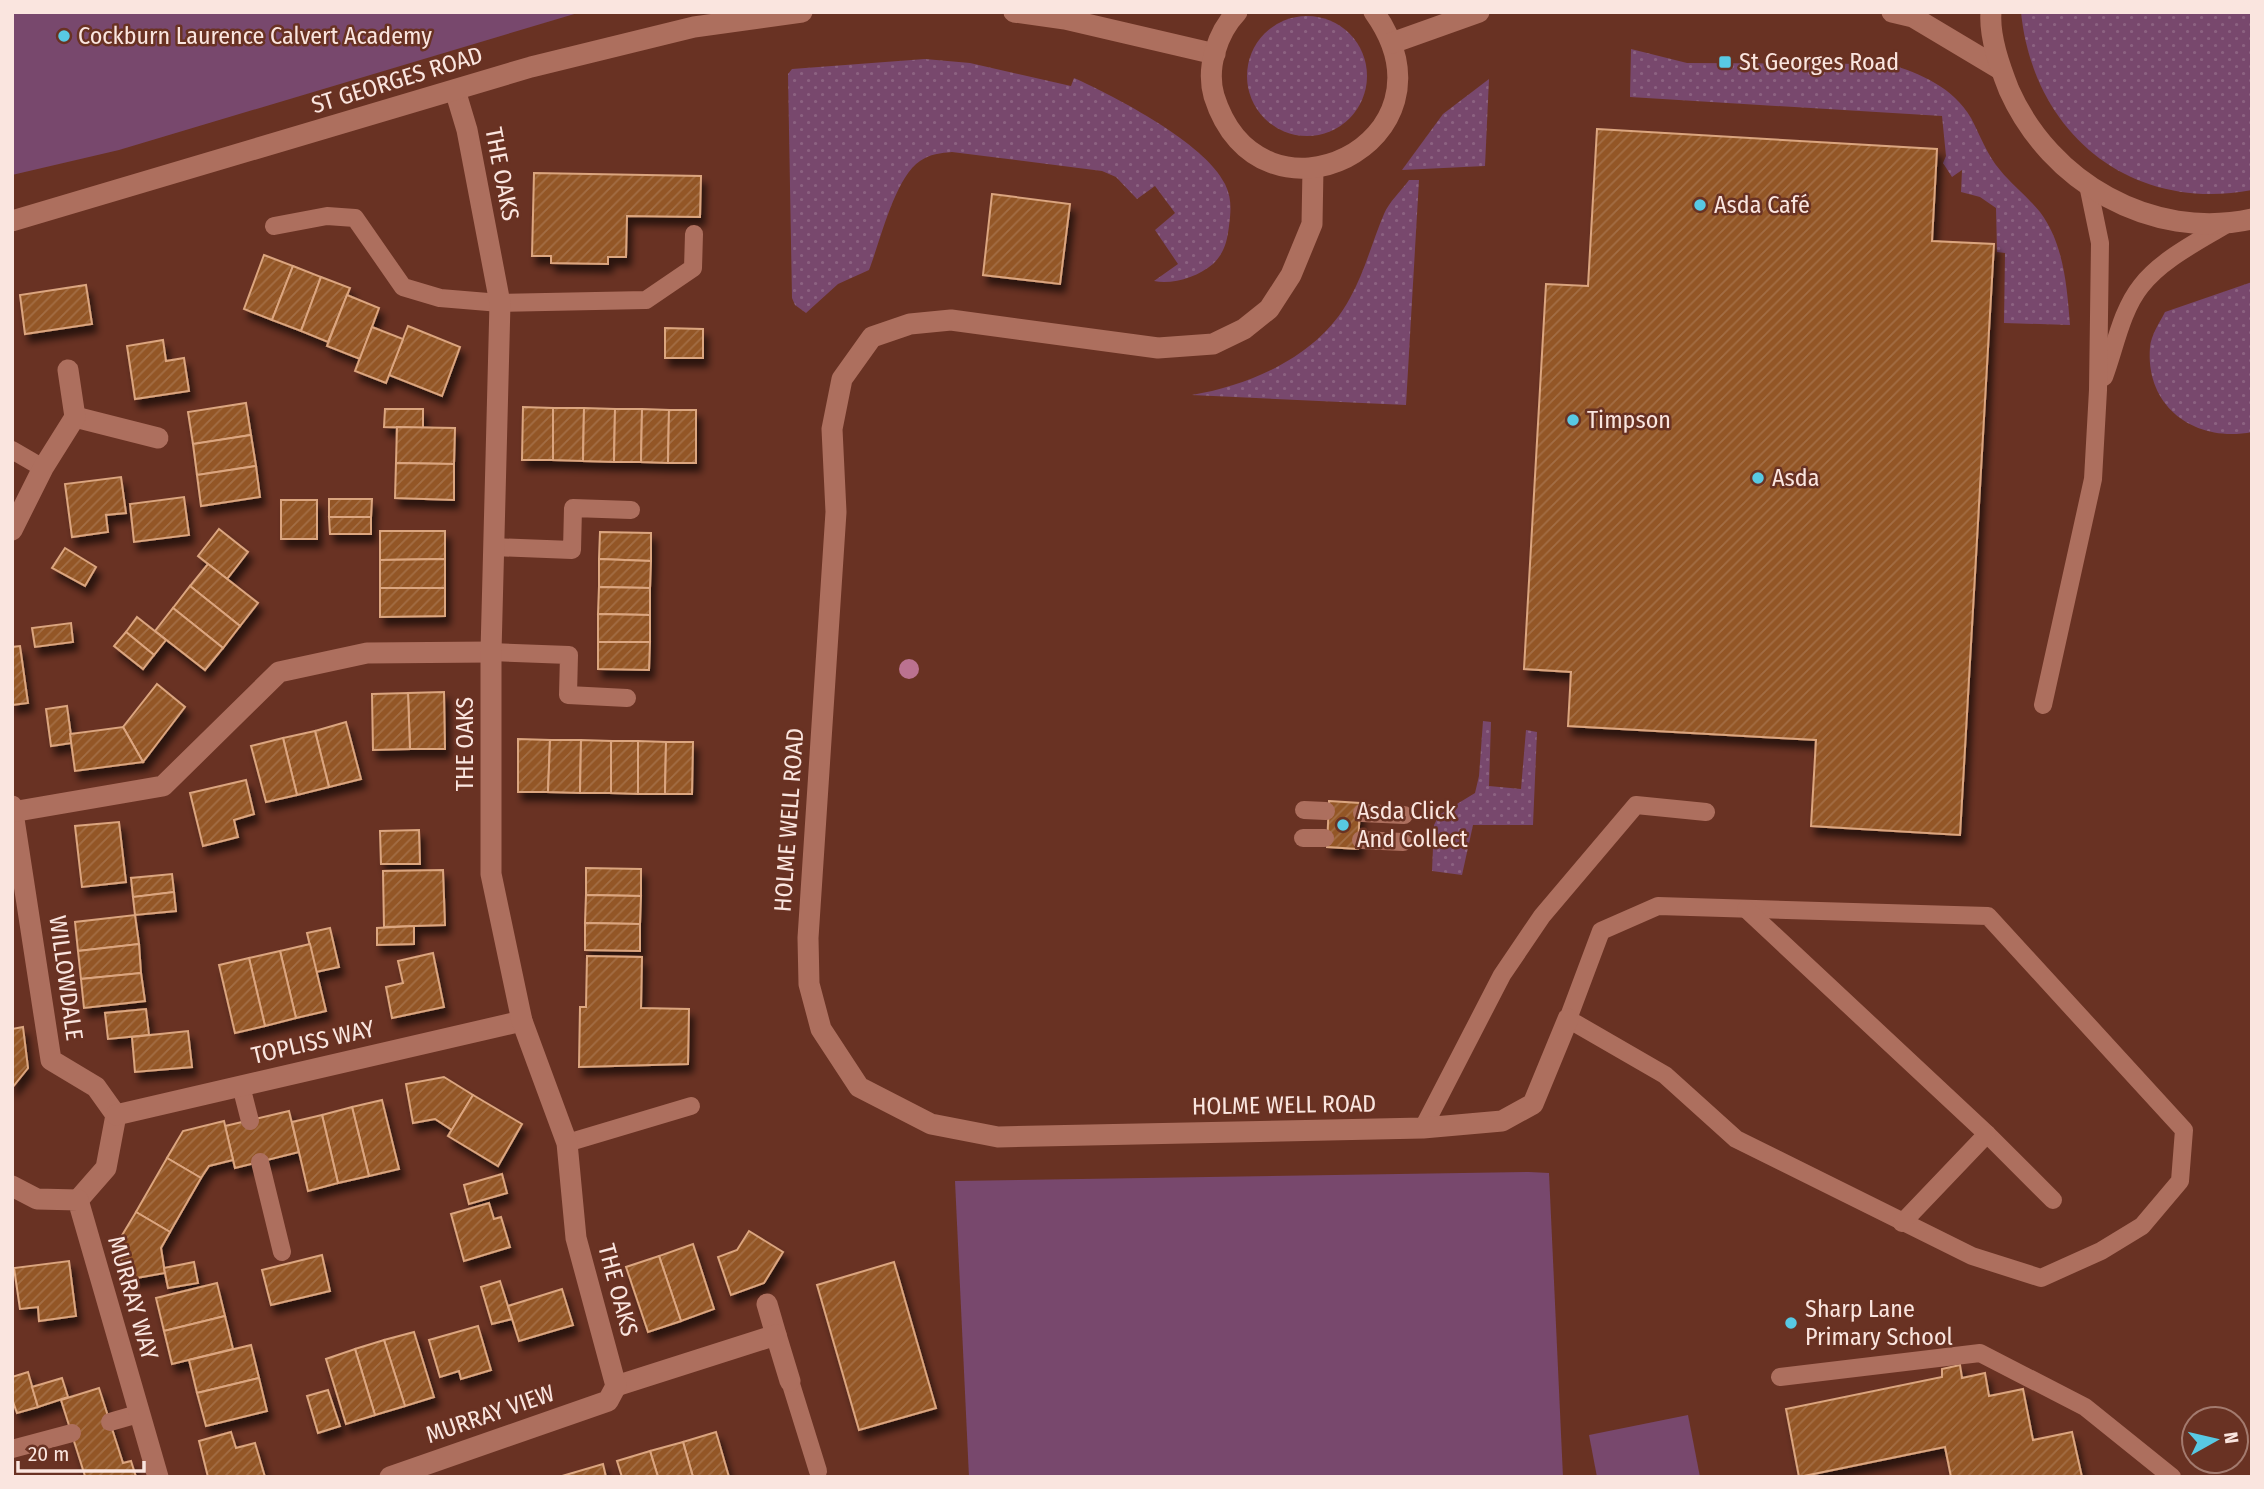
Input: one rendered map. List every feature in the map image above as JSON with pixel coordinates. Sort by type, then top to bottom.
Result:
[{"type":"street","name":"ST GEORGES ROAD","points":[[12,221],[692,20],[802,12]]},
{"type":"street","points":[[1014,12],[1065,19],[1215,54]]},
{"type":"street","points":[[1237,12],[1218,40],[1215,54],[1212,89],[1220,114],[1234,136],[1252,153],[1276,164],[1313,168],[1326,167],[1350,158],[1371,142],[1386,122],[1396,98],[1398,75],[1392,43],[1374,12]]},
{"type":"street","points":[[1392,43],[1479,12]]},
{"type":"street","points":[[1892,12],[1913,17],[2000,69]]},
{"type":"street","points":[[1991,12],[2000,69],[2023,121],[2066,171],[2121,206],[2172,222],[2225,225],[2252,219]]},
{"type":"street","name":"THE OAKS","points":[[455,90],[467,130],[500,303],[491,652],[491,874],[522,1021],[567,1143],[576,1238],[612,1393]]},
{"type":"street","name":"HOLME WELL ROAD","points":[[1313,168],[1312,224],[1292,275],[1269,309],[1244,329],[1213,344],[1158,348],[951,320],[910,324],[873,337],[842,379],[832,429],[835,512],[808,938],[809,984],[821,1029],[859,1087],[931,1124],[998,1137],[1423,1128],[1502,1121],[1533,1104],[1568,1019]]},
{"type":"street","points":[[12,530],[43,468],[75,417],[68,370]]},
{"type":"street","points":[[75,417],[158,438]]},
{"type":"street","points":[[13,809],[163,786],[279,672],[367,653],[491,652]]},
{"type":"street","name":"WILLOWDALE","points":[[13,809],[51,1060],[96,1087],[116,1115]]},
{"type":"street","name":"TOPLISS WAY","points":[[116,1115],[522,1021]]},
{"type":"street","points":[[12,1186],[37,1199],[78,1200],[106,1168],[116,1115]]},
{"type":"street","name":"MURRAY WAY","points":[[78,1200],[158,1477]]},
{"type":"street","points":[[767,1304],[790,1381]]},
{"type":"street","points":[[612,1393],[776,1335]]},
{"type":"street","name":"MURRAY VIEW","points":[[390,1477],[612,1393]]},
{"type":"lane","points":[[2043,705],[2093,479],[2098,390],[2100,243],[2088,185]]},
{"type":"lane","points":[[274,226],[327,216],[355,218],[403,287],[440,298],[500,303],[646,300],[693,268],[694,234]]},
{"type":"lane","points":[[2098,390],[2124,314],[2141,285],[2182,252],[2225,225]]},
{"type":"lane","points":[[12,450],[43,468]]},
{"type":"lane","points":[[493,547],[572,550],[573,508],[631,510]]},
{"type":"lane","points":[[491,652],[569,655],[568,695],[627,698]]},
{"type":"lane","points":[[1423,1128],[1502,975],[1542,916],[1636,805],[1706,811]]},
{"type":"lane","points":[[1304,810],[1326,811]]},
{"type":"lane","points":[[1362,813],[1404,815]]},
{"type":"lane","points":[[1303,838],[1325,838]]},
{"type":"lane","points":[[1361,840],[1403,842]]},
{"type":"lane","points":[[1658,906],[1988,916],[2184,1130],[2180,1181],[2142,1226],[2101,1251],[2041,1278],[1972,1256],[1736,1139],[1665,1075],[1568,1019],[1601,931],[1658,906]]},
{"type":"lane","points":[[1746,909],[1987,1134],[2053,1200]]},
{"type":"lane","points":[[241,1086],[250,1121]]},
{"type":"lane","points":[[567,1143],[691,1106]]},
{"type":"lane","points":[[1902,1223],[1987,1134]]},
{"type":"lane","points":[[260,1162],[282,1252]]},
{"type":"lane","points":[[1780,1377],[1980,1353],[2085,1407],[2172,1477]]},
{"type":"lane","points":[[790,1381],[818,1471]]},
{"type":"lane","points":[[110,1422],[138,1414]]},
{"type":"lane","points":[[12,1449],[72,1433]]},
{"type":"shaded area","points":[[12,12],[581,12],[119,150],[12,175]]},
{"type":"shaded area","points":[[2021,12],[2252,12],[2252,190],[2208,194],[2166,189],[2128,176],[2095,155],[2067,128],[2045,94],[2029,55]]},
{"type":"shaded area","points":[[1307,16],[1330,21],[1349,34],[1362,53],[1367,76],[1362,99],[1349,118],[1330,131],[1307,136],[1284,131],[1265,118],[1252,99],[1247,76],[1252,53],[1265,34],[1284,21]]},
{"type":"shaded area","points":[[1631,49],[1687,63],[1889,64],[1935,83],[1964,107],[1995,164],[2048,224],[2063,266],[2070,325],[2004,323],[2005,253],[1997,252],[1996,208],[1980,197],[1961,192],[1962,170],[1952,177],[1943,163],[1946,156],[1942,116],[1630,97]]},
{"type":"shaded area","points":[[925,59],[970,63],[1071,86],[1074,78],[1135,109],[1180,137],[1214,168],[1227,189],[1230,215],[1223,251],[1207,269],[1192,276],[1177,281],[1154,281],[1178,264],[1155,230],[1175,213],[1155,186],[1137,199],[1116,177],[1102,171],[944,153],[920,161],[903,181],[889,211],[869,270],[838,284],[806,313],[795,305],[792,298],[788,74],[792,69]]},
{"type":"shaded area","points":[[1489,79],[1485,166],[1402,170],[1443,114]]},
{"type":"shaded area","points":[[1409,180],[1419,180],[1406,405],[1192,395],[1238,384],[1260,375],[1303,351],[1321,336],[1350,298],[1386,210]]},
{"type":"shaded area","points":[[2252,282],[2252,432],[2231,434],[2194,426],[2165,404],[2156,388],[2151,369],[2150,347],[2154,333],[2165,312]]},
{"type":"shaded area","points":[[1483,721],[1491,722],[1489,786],[1521,789],[1526,730],[1537,732],[1533,825],[1473,825],[1462,875],[1432,871],[1434,825],[1439,815],[1475,793]]},
{"type":"shaded area","points":[[1549,1173],[1563,1477],[969,1477],[955,1181]]},
{"type":"shaded area","points":[[1688,1415],[1700,1477],[1597,1477],[1589,1435]]},
{"type":"building","name":"Asda","points":[[1597,129],[1937,149],[1932,241],[1994,244],[1960,835],[1811,826],[1816,740],[1568,726],[1571,672],[1524,669],[1546,284],[1588,286]]},
{"type":"building","points":[[534,173],[701,176],[700,217],[627,216],[626,257],[608,257],[608,264],[551,263],[551,256],[532,256]]},
{"type":"building","points":[[992,194],[1070,204],[1060,284],[983,275]]},
{"type":"building","points":[[264,255],[293,266],[272,320],[244,309]]},
{"type":"building","points":[[293,266],[321,277],[301,331],[272,320]]},
{"type":"building","points":[[321,277],[350,288],[328,342],[301,331]]},
{"type":"building","points":[[86,285],[92,324],[25,334],[20,295]]},
{"type":"building","points":[[347,295],[379,308],[360,359],[327,346]]},
{"type":"building","points":[[408,326],[460,347],[442,396],[389,375]]},
{"type":"building","points":[[372,327],[403,339],[386,383],[355,371]]},
{"type":"building","points":[[665,328],[703,329],[703,358],[665,358]]},
{"type":"building","points":[[163,340],[166,361],[184,358],[189,391],[135,399],[127,346]]},
{"type":"building","points":[[246,403],[251,435],[193,444],[188,412]]},
{"type":"building","points":[[523,407],[553,408],[553,460],[522,460]]},
{"type":"building","points":[[553,408],[584,408],[583,461],[553,460]]},
{"type":"building","points":[[584,408],[615,409],[614,462],[583,461]]},
{"type":"building","points":[[385,409],[423,409],[423,428],[384,427]]},
{"type":"building","points":[[615,409],[642,409],[641,462],[614,462]]},
{"type":"building","points":[[642,409],[669,410],[668,463],[641,462]]},
{"type":"building","points":[[669,410],[696,410],[696,463],[668,463]]},
{"type":"building","points":[[397,427],[455,428],[454,464],[396,463]]},
{"type":"building","points":[[251,435],[256,466],[197,475],[193,444]]},
{"type":"building","points":[[396,463],[454,464],[454,500],[395,498]]},
{"type":"building","points":[[256,466],[260,497],[201,506],[197,475]]},
{"type":"building","points":[[121,477],[126,513],[106,515],[108,532],[72,537],[65,484]]},
{"type":"building","points":[[184,497],[189,535],[134,542],[130,504]]},
{"type":"building","points":[[329,499],[372,499],[371,517],[329,517]]},
{"type":"building","points":[[281,500],[317,500],[317,539],[281,539]]},
{"type":"building","points":[[329,517],[371,517],[371,534],[330,534]]},
{"type":"building","points":[[219,529],[248,552],[227,579],[198,556]]},
{"type":"building","points":[[380,531],[445,531],[445,559],[380,560]]},
{"type":"building","points":[[600,532],[651,533],[651,561],[599,559]]},
{"type":"building","points":[[65,548],[96,567],[85,586],[52,568]]},
{"type":"building","points":[[445,559],[445,588],[380,588],[380,560]]},
{"type":"building","points":[[599,559],[651,561],[650,588],[599,587]]},
{"type":"building","points":[[208,564],[258,603],[240,626],[190,586]]},
{"type":"building","points":[[190,586],[240,626],[223,648],[173,608]]},
{"type":"building","points":[[599,587],[650,588],[650,615],[598,614]]},
{"type":"building","points":[[380,588],[445,588],[445,616],[380,617]]},
{"type":"building","points":[[173,608],[223,648],[205,670],[155,631]]},
{"type":"building","points":[[598,614],[650,615],[650,642],[598,642]]},
{"type":"building","points":[[137,617],[166,640],[154,655],[126,632]]},
{"type":"building","points":[[71,623],[73,642],[35,647],[32,628]]},
{"type":"building","points":[[126,632],[154,655],[143,669],[114,646]]},
{"type":"building","points":[[598,642],[650,642],[649,670],[598,669]]},
{"type":"building","points":[[20,646],[28,703],[12,705],[12,647]]},
{"type":"building","points":[[157,684],[185,707],[143,762],[123,727]]},
{"type":"building","points":[[444,692],[445,749],[410,749],[408,693]]},
{"type":"building","points":[[408,693],[410,749],[373,750],[372,694]]},
{"type":"building","points":[[67,706],[72,743],[51,746],[46,709]]},
{"type":"building","points":[[346,722],[361,779],[329,787],[315,731]]},
{"type":"building","points":[[123,727],[143,762],[75,771],[70,734]]},
{"type":"building","points":[[315,731],[329,787],[297,795],[283,738]]},
{"type":"building","points":[[283,738],[297,795],[266,802],[251,746]]},
{"type":"building","points":[[518,739],[550,740],[548,792],[518,792]]},
{"type":"building","points":[[550,740],[581,740],[580,793],[548,792]]},
{"type":"building","points":[[581,740],[611,741],[611,793],[580,793]]},
{"type":"building","points":[[611,741],[638,741],[638,794],[611,793]]},
{"type":"building","points":[[638,741],[666,742],[665,794],[638,794]]},
{"type":"building","points":[[666,742],[693,742],[692,794],[665,794]]},
{"type":"building","points":[[246,780],[254,814],[234,820],[238,837],[203,846],[190,793]]},
{"type":"building","name":"Asda Click And Collect","points":[[1329,801],[1360,803],[1358,849],[1327,847]]},
{"type":"building","points":[[119,822],[126,882],[82,887],[75,826]]},
{"type":"building","points":[[419,830],[420,864],[381,864],[380,831]]},
{"type":"building","points":[[586,868],[641,869],[641,896],[586,895]]},
{"type":"building","points":[[443,870],[445,925],[384,927],[383,871]]},
{"type":"building","points":[[172,874],[174,892],[133,897],[131,878]]},
{"type":"building","points":[[174,892],[176,911],[135,915],[133,897]]},
{"type":"building","points":[[586,895],[641,896],[640,924],[585,923]]},
{"type":"building","points":[[135,915],[139,944],[78,951],[75,922]]},
{"type":"building","points":[[585,923],[640,924],[640,951],[585,950]]},
{"type":"building","points":[[414,926],[414,944],[377,945],[377,928]]},
{"type":"building","points":[[330,928],[339,967],[316,972],[307,933]]},
{"type":"building","points":[[139,944],[141,973],[81,979],[78,951]]},
{"type":"building","points":[[310,944],[326,1011],[296,1018],[280,951]]},
{"type":"building","points":[[280,951],[296,1018],[265,1026],[249,958]]},
{"type":"building","points":[[433,953],[444,1007],[392,1018],[386,987],[403,983],[398,961]]},
{"type":"building","points":[[587,956],[642,957],[641,1008],[689,1009],[688,1064],[579,1067],[580,1007],[586,1007]]},
{"type":"building","points":[[249,958],[265,1026],[235,1033],[219,965]]},
{"type":"building","points":[[141,973],[145,1001],[84,1008],[81,979]]},
{"type":"building","points":[[146,1009],[149,1035],[108,1039],[105,1013]]},
{"type":"building","points":[[23,1027],[28,1068],[12,1088],[12,1029]]},
{"type":"building","points":[[188,1031],[192,1067],[135,1072],[132,1037]]},
{"type":"building","points":[[444,1077],[473,1095],[452,1130],[435,1119],[413,1123],[406,1084]]},
{"type":"building","points":[[473,1095],[522,1124],[498,1166],[448,1136]]},
{"type":"building","points":[[382,1100],[399,1169],[369,1176],[352,1107]]},
{"type":"building","points":[[352,1107],[369,1176],[338,1183],[322,1115]]},
{"type":"building","points":[[289,1111],[299,1152],[235,1168],[225,1126]]},
{"type":"building","points":[[322,1115],[338,1183],[308,1191],[292,1122]]},
{"type":"building","points":[[224,1121],[233,1160],[209,1166],[201,1178],[167,1158],[183,1131]]},
{"type":"building","points":[[167,1158],[201,1178],[170,1232],[136,1212]]},
{"type":"building","points":[[502,1174],[507,1193],[469,1204],[464,1185]]},
{"type":"building","points":[[489,1203],[494,1219],[501,1217],[510,1247],[464,1261],[451,1214]]},
{"type":"building","points":[[136,1212],[170,1232],[161,1248],[165,1273],[125,1280],[118,1242]]},
{"type":"building","points":[[749,1231],[783,1252],[764,1283],[731,1295],[718,1257],[737,1250]]},
{"type":"building","points":[[693,1244],[714,1309],[681,1321],[659,1256]]},
{"type":"building","points":[[322,1255],[330,1291],[271,1305],[262,1270]]},
{"type":"building","points":[[659,1256],[681,1321],[648,1332],[626,1267]]},
{"type":"building","points":[[69,1261],[76,1316],[39,1321],[38,1307],[20,1309],[14,1268]]},
{"type":"building","points":[[194,1262],[198,1283],[168,1288],[164,1268]]},
{"type":"building","points":[[894,1262],[936,1408],[859,1430],[817,1285]]},
{"type":"building","points":[[500,1281],[512,1319],[492,1324],[481,1287]]},
{"type":"building","points":[[217,1283],[225,1316],[164,1331],[156,1298]]},
{"type":"building","points":[[562,1289],[573,1325],[519,1341],[508,1306]]},
{"type":"building","points":[[225,1316],[233,1349],[172,1364],[164,1331]]},
{"type":"building","points":[[478,1326],[491,1370],[461,1379],[459,1371],[440,1377],[429,1340]]},
{"type":"building","points":[[414,1332],[434,1397],[405,1406],[384,1340]]},
{"type":"building","points":[[384,1340],[405,1406],[375,1415],[355,1349]]},
{"type":"building","points":[[251,1345],[259,1378],[197,1393],[189,1360]]},
{"type":"building","points":[[355,1349],[375,1415],[346,1424],[326,1359]]},
{"type":"building","points":[[1960,1365],[1962,1378],[1985,1373],[1989,1396],[2023,1389],[2033,1440],[2072,1432],[2082,1477],[1951,1477],[1945,1447],[1799,1477],[1786,1409],[1942,1377],[1942,1369]]},
{"type":"building","points":[[28,1372],[38,1407],[17,1413],[12,1399],[12,1377]]},
{"type":"building","points":[[62,1378],[68,1397],[38,1407],[32,1387]]},
{"type":"building","points":[[259,1378],[267,1411],[206,1426],[197,1393]]},
{"type":"building","points":[[99,1388],[123,1463],[131,1461],[136,1477],[81,1477],[85,1476],[61,1400]]},
{"type":"building","points":[[328,1390],[340,1426],[318,1433],[307,1396]]},
{"type":"building","points":[[231,1432],[236,1448],[255,1443],[265,1477],[208,1477],[199,1441]]},
{"type":"building","points":[[716,1432],[729,1477],[693,1477],[683,1442]]},
{"type":"building","points":[[683,1442],[693,1477],[658,1477],[650,1451]]},
{"type":"building","points":[[650,1451],[658,1477],[622,1477],[617,1461]]},
{"type":"building","points":[[603,1464],[606,1477],[562,1476]]},
{"type":"place","name":"Cockburn Laurence Calvert Academy","points":[[64,36]]},
{"type":"place","name":"St Georges Road","points":[[1725,62]]},
{"type":"place","name":"Asda Café","points":[[1700,205]]},
{"type":"place","name":"Timpson","points":[[1573,420]]},
{"type":"place","name":"Asda","points":[[1758,478]]},
{"type":"place","name":"Asda Click And Collect","points":[[1343,825]]},
{"type":"place","name":"Sharp Lane Primary School","points":[[1791,1323]]}]
